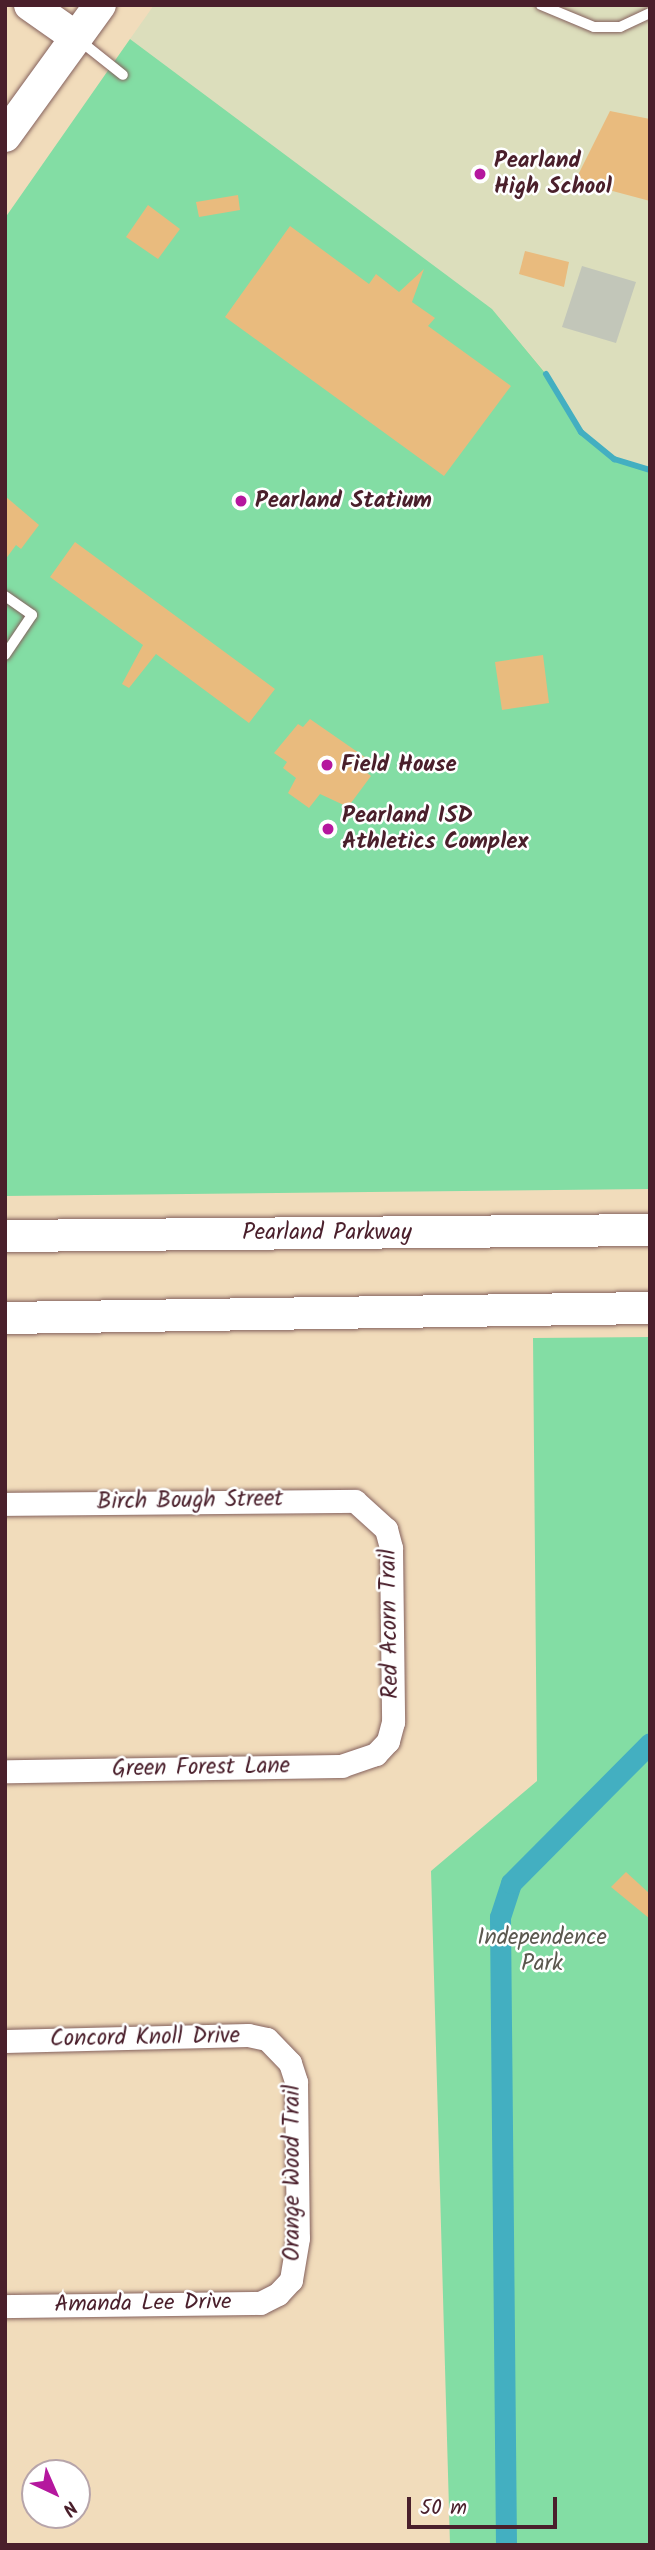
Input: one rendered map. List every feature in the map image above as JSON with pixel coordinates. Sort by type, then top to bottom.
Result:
[{"type":"main road","points":[[30,5],[77,38]]},
{"type":"main road","points":[[5,136],[100,5]]},
{"type":"main road","name":"Pearland Parkway","points":[[5,1236],[650,1230]]},
{"type":"main road","points":[[5,1318],[650,1308]]},
{"type":"street","name":"Birch Bough Street","points":[[5,1504],[337,1499],[355,1501],[372,1512]]},
{"type":"street","name":"Red Acorn Trail","points":[[372,1512],[386,1529],[391,1548],[393,1722],[388,1741]]},
{"type":"street","name":"Green Forest Lane","points":[[5,1771],[342,1766],[361,1763],[388,1741]]},
{"type":"street","name":"Concord Knoll Drive","points":[[5,2041],[248,2035],[267,2039],[281,2050]]},
{"type":"street","name":"Orange Wood Trail","points":[[278,2294],[291,2280],[298,2238],[296,2082],[281,2050]]},
{"type":"street","name":"Amanda Lee Drive","points":[[5,2306],[260,2303],[278,2294]]},
{"type":"lane","points":[[541,5],[594,27],[620,27],[650,13]]},
{"type":"lane","points":[[77,38],[123,75]]},
{"type":"lane","points":[[5,596],[32,615],[5,655]]},
{"type":"shaded area","name":"Pearland High School","points":[[154,5],[650,5],[650,470],[614,459],[581,432],[546,373],[492,309],[130,39]]},
{"type":"shaded area","points":[[582,266],[636,282],[616,343],[562,327]]},
{"type":"green space","name":"Pearland ISD Athletics Complex","points":[[130,39],[492,309],[546,374],[581,432],[614,459],[650,470],[650,1189],[5,1196],[5,218]]},
{"type":"green space","name":"Independence Park","points":[[650,1337],[650,2545],[450,2545],[431,1871],[537,1781],[533,1338]]},
{"type":"building","points":[[610,111],[650,119],[650,201],[575,181]]},
{"type":"building","points":[[238,195],[240,210],[199,217],[196,202]]},
{"type":"building","points":[[148,205],[180,229],[158,259],[126,237]]},
{"type":"building","points":[[290,226],[369,284],[376,274],[399,292],[424,269],[412,302],[435,318],[428,326],[511,386],[444,476],[225,317]]},
{"type":"building","points":[[525,251],[569,262],[564,287],[519,274]]},
{"type":"building","points":[[5,496],[39,525],[21,549],[16,545],[5,560]]},
{"type":"building","points":[[75,542],[275,689],[249,723],[156,654],[129,688],[122,684],[143,645],[50,577]]},
{"type":"building","points":[[543,655],[549,703],[502,710],[495,662]]},
{"type":"building","name":"Field House","points":[[310,719],[372,762],[365,771],[371,776],[348,807],[320,794],[309,808],[288,793],[296,778],[283,768],[287,762],[274,753],[298,724],[303,727]]},
{"type":"building","points":[[626,1872],[650,1894],[650,1919],[611,1887]]},
{"type":"waterway","points":[[546,374],[581,432],[614,459],[650,470]]},
{"type":"waterway","points":[[506,2545],[500,1917],[511,1883],[650,1743]]},
{"type":"place","name":"Pearland High School","points":[[480,174]]},
{"type":"place","name":"Pearland Statium","points":[[241,501]]},
{"type":"place","name":"Field House","points":[[327,765]]},
{"type":"place","name":"Pearland ISD Athletics Complex","points":[[328,829]]}]
